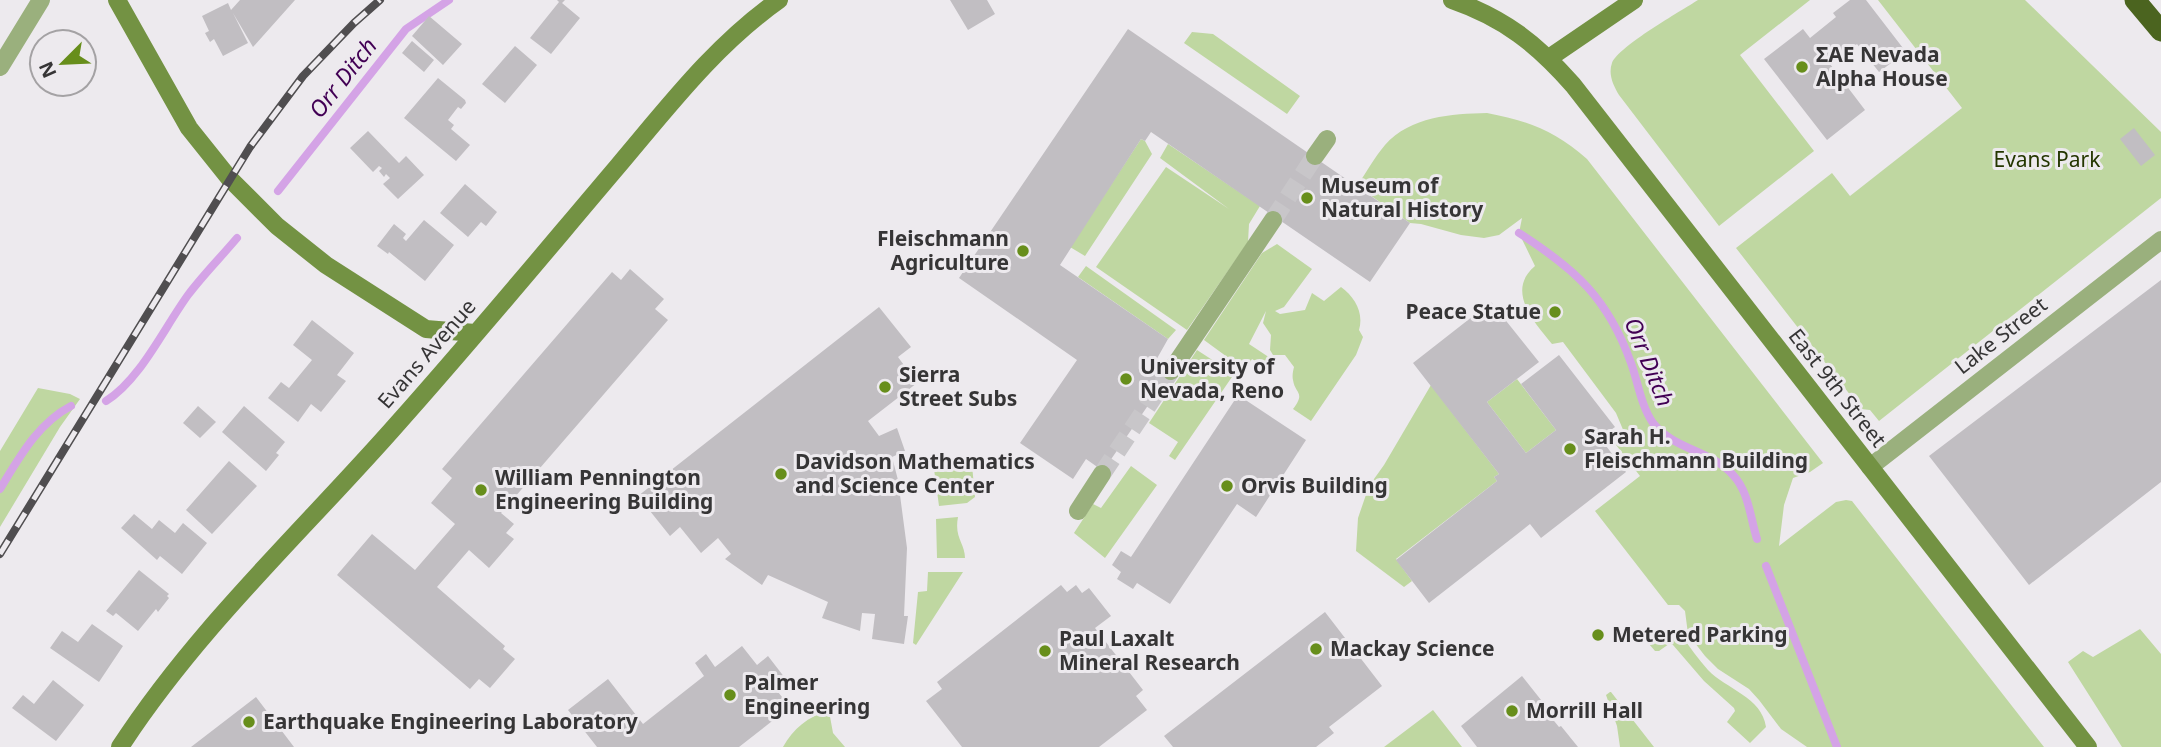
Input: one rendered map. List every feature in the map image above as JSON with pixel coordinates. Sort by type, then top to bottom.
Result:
[{"type":"highway","points":[[2135,0],[2161,31]]},
{"type":"street","points":[[0,67],[41,0]]},
{"type":"street","points":[[117,0],[189,128],[229,178],[277,226],[326,265],[426,329],[475,333]]},
{"type":"street","name":"Evans Avenue","points":[[120,747],[149,702],[185,658],[283,546],[397,424],[691,79],[746,25],[779,0]]},
{"type":"street","points":[[1452,0],[1504,24],[1524,36],[1549,58],[1634,0]]},
{"type":"street","name":"East 9th Street","points":[[1549,58],[1598,117],[2088,747]]},
{"type":"street","points":[[1315,156],[1327,139]]},
{"type":"street","points":[[1171,371],[1273,220]]},
{"type":"street","name":"Lake Street","points":[[1870,467],[2161,240]]},
{"type":"street","points":[[1078,511],[1102,474]]},
{"type":"green space","points":[[1698,0],[1810,0],[1740,55],[1814,151],[1719,226],[1619,95],[1611,75],[1612,63],[1626,48]]},
{"type":"green space","name":"Evans Park","points":[[1878,0],[2025,0],[2161,132],[2161,198],[1879,421],[1870,410],[1861,409],[1736,248],[1832,173],[1850,196],[1962,108]]},
{"type":"green space","points":[[1192,32],[1213,34],[1300,96],[1287,114],[1184,43]]},
{"type":"green space","points":[[1487,113],[1541,128],[1587,159],[1823,463],[1810,472],[1793,478],[1784,505],[1779,546],[1836,502],[1852,501],[2044,747],[1807,747],[1781,729],[1749,689],[1718,669],[1705,656],[1688,634],[1685,611],[1679,605],[1668,605],[1595,511],[1640,476],[1613,441],[1624,432],[1616,413],[1563,342],[1552,344],[1531,317],[1523,296],[1523,286],[1526,276],[1535,266],[1519,233],[1522,218],[1499,235],[1484,238],[1461,235],[1410,223],[1357,186],[1385,145],[1407,128],[1419,122],[1446,116]]},
{"type":"green space","points":[[1141,139],[1152,154],[1085,256],[1070,247]]},
{"type":"green space","points":[[1168,144],[1260,206],[1249,224],[1248,242],[1187,330],[1096,267],[1166,167],[1229,209],[1160,158]]},
{"type":"green space","points":[[1277,244],[1312,269],[1284,307],[1275,311],[1280,314],[1305,310],[1312,293],[1324,301],[1341,287],[1354,301],[1359,312],[1359,330],[1363,337],[1356,355],[1311,421],[1293,409],[1299,399],[1294,385],[1294,367],[1285,355],[1273,355],[1270,350],[1271,335],[1263,323],[1266,311],[1249,344],[1273,360],[1268,368],[1252,359],[1245,370],[1204,340],[1262,253]]},
{"type":"green space","points":[[1086,266],[1176,330],[1168,339],[1078,277]]},
{"type":"green space","points":[[1197,350],[1234,374],[1175,460],[1169,456],[1178,442],[1149,423]]},
{"type":"green space","points":[[1517,379],[1556,430],[1526,453],[1487,402]]},
{"type":"green space","points":[[1431,385],[1499,474],[1494,477],[1497,481],[1396,559],[1412,581],[1404,587],[1356,551],[1358,518],[1369,486]]},
{"type":"green space","points":[[38,388],[70,394],[80,399],[60,427],[0,527],[0,451]]},
{"type":"green space","points":[[972,465],[975,497],[967,503],[939,506],[934,469]]},
{"type":"green space","points":[[1131,466],[1157,485],[1105,558],[1074,533],[1093,504],[1101,508]]},
{"type":"green space","points":[[958,517],[957,530],[965,558],[937,558],[936,519]]},
{"type":"green space","points":[[928,572],[963,572],[916,645],[913,643],[918,592],[927,591]]},
{"type":"green space","points":[[2140,629],[2161,654],[2161,747],[2122,747],[2068,662],[2083,651],[2093,657]]},
{"type":"green space","points":[[1663,632],[1681,635],[1715,677],[1758,708],[1766,727],[1750,743],[1727,722],[1735,711],[1734,708],[1704,681],[1673,645],[1669,644],[1655,651],[1649,644]]},
{"type":"green space","points":[[1611,692],[1654,747],[1620,747],[1617,726],[1606,695]]},
{"type":"green space","points":[[1433,710],[1462,747],[1384,747]]},
{"type":"green space","points":[[829,711],[833,733],[845,747],[783,747],[791,734],[802,724]]},
{"type":"building","points":[[240,0],[295,0],[253,47],[233,13],[248,43],[223,56],[214,39],[210,42],[205,33],[209,31],[202,16],[228,3],[231,10]]},
{"type":"building","points":[[557,0],[565,0],[562,3],[580,18],[551,54],[530,38],[559,2]]},
{"type":"building","points":[[950,0],[987,0],[995,14],[968,30]]},
{"type":"building","name":"ΣΑΕ Nevada Alpha House","points":[[1850,0],[1866,0],[1906,52],[1879,72],[1857,44],[1830,64],[1865,110],[1827,140],[1764,59],[1803,29],[1810,38],[1836,17],[1833,13]]},
{"type":"building","points":[[429,16],[462,44],[443,65],[412,36]]},
{"type":"building","name":"Fleischmann Agriculture","points":[[1128,29],[1410,223],[1370,282],[1151,132],[1145,141],[1141,139],[1060,265],[1168,339],[1155,362],[1171,372],[1103,471],[1086,459],[1073,479],[1020,443],[1077,360],[959,278]]},
{"type":"building","points":[[412,41],[434,60],[424,72],[402,53]]},
{"type":"building","points":[[515,46],[537,65],[505,103],[482,84]]},
{"type":"building","points":[[438,78],[466,103],[461,109],[458,107],[448,120],[454,125],[451,129],[470,145],[456,161],[404,118]]},
{"type":"building","points":[[2134,128],[2155,155],[2141,166],[2120,139]]},
{"type":"building","points":[[368,131],[399,163],[406,156],[424,175],[398,199],[383,184],[390,178],[386,174],[384,177],[379,171],[382,168],[379,166],[373,172],[350,148]]},
{"type":"building","points":[[465,184],[497,212],[486,226],[481,222],[468,237],[440,213]]},
{"type":"building","points":[[424,220],[454,245],[425,281],[389,252],[388,254],[377,246],[394,224],[406,234],[403,238],[406,241]]},
{"type":"building","name":"William Pennington Engineering Building","points":[[630,269],[664,299],[655,309],[668,320],[501,513],[514,524],[506,533],[514,539],[489,568],[469,550],[437,587],[505,646],[503,649],[515,659],[490,688],[479,679],[470,689],[337,575],[372,534],[415,570],[455,524],[431,503],[452,478],[442,469],[612,272],[621,280]]},
{"type":"building","points":[[2161,280],[2161,482],[2029,585],[1929,456]]},
{"type":"building","name":"Sarah H. Fleischmann Building","points":[[1491,302],[1539,362],[1487,402],[1526,453],[1556,430],[1521,384],[1559,355],[1615,427],[1600,438],[1626,472],[1541,538],[1530,524],[1429,603],[1396,560],[1497,481],[1494,477],[1499,474],[1413,363]]},
{"type":"building","name":"Davidson Mathematics and Science Center","points":[[879,307],[911,347],[898,357],[917,383],[868,421],[879,436],[897,428],[905,451],[892,457],[898,480],[907,548],[904,616],[908,616],[904,644],[872,639],[875,614],[862,613],[860,631],[822,618],[828,602],[768,575],[762,585],[725,559],[731,554],[718,538],[701,553],[680,527],[670,536],[638,496]]},
{"type":"building","points":[[312,320],[354,353],[337,375],[346,381],[321,412],[311,404],[298,422],[268,398],[281,382],[289,388],[312,360],[293,345]]},
{"type":"building","name":"Orvis Building","points":[[1238,395],[1306,440],[1256,517],[1237,504],[1170,604],[1137,583],[1133,589],[1117,579],[1121,572],[1112,565],[1121,551],[1131,557]]},
{"type":"building","points":[[198,406],[216,422],[200,438],[183,423]]},
{"type":"building","points":[[244,406],[285,442],[276,453],[279,455],[266,471],[222,432]]},
{"type":"building","points":[[229,461],[257,486],[212,534],[186,510]]},
{"type":"building","points":[[134,514],[152,529],[159,520],[175,533],[183,523],[207,543],[182,574],[160,556],[157,560],[121,528]]},
{"type":"building","points":[[139,570],[169,594],[169,598],[138,631],[116,613],[113,616],[106,611]]},
{"type":"building","name":"Paul Laxalt Mineral Research","points":[[1061,585],[1067,592],[1076,585],[1082,593],[1089,588],[1111,616],[1095,628],[1143,690],[1136,696],[1147,710],[1099,747],[962,747],[926,701],[942,689],[937,682]]},
{"type":"building","name":"Mackay Science","points":[[1325,612],[1382,686],[1329,727],[1334,733],[1316,747],[1173,747],[1164,736]]},
{"type":"building","points":[[92,624],[123,646],[99,682],[50,648],[62,631],[78,642]]},
{"type":"building","name":"Palmer Engineering","points":[[742,646],[757,665],[768,656],[785,678],[774,687],[790,707],[739,747],[597,747],[568,710],[608,679],[643,724],[704,676],[695,663],[706,654],[715,667]]},
{"type":"building","name":"Morrill Hall","points":[[1522,676],[1545,705],[1543,707],[1550,716],[1578,747],[1477,747],[1461,726]]},
{"type":"building","points":[[53,680],[84,705],[56,741],[12,708],[23,695],[34,704]]},
{"type":"building","name":"Earthquake Engineering Laboratory","points":[[256,697],[294,747],[191,747]]},
{"type":"waterway","name":"Orr Ditch","points":[[278,191],[406,29],[449,0]]},
{"type":"waterway","name":"Orr Ditch","points":[[1519,233],[1557,259],[1600,303],[1622,340],[1653,423],[1671,439],[1714,460],[1733,475],[1746,497],[1757,539]]},
{"type":"waterway","name":"Orr Ditch","points":[[106,401],[141,367],[188,295],[237,238]]},
{"type":"waterway","name":"Orr Ditch","points":[[0,489],[39,432],[59,413],[71,406]]},
{"type":"waterway","name":"Orr Ditch","points":[[1766,566],[1837,747]]},
{"type":"tunnel","points":[[1273,220],[1315,156]]},
{"type":"tunnel","points":[[1102,474],[1171,371]]},
{"type":"railway","points":[[0,554],[250,147],[303,76],[380,0]]},
{"type":"place","name":"ΣΑΕ Nevada Alpha House","points":[[1802,67]]},
{"type":"place","name":"Museum of Natural History","points":[[1307,198]]},
{"type":"place","name":"Fleischmann Agriculture","points":[[1023,251]]},
{"type":"place","name":"Peace Statue","points":[[1555,312]]},
{"type":"place","name":"University of Nevada, Reno","points":[[1126,379]]},
{"type":"place","name":"Sierra Street Subs","points":[[885,387]]},
{"type":"place","name":"Sarah H. Fleischmann Building","points":[[1570,449]]},
{"type":"place","name":"Davidson Mathematics and Science Center","points":[[781,474]]},
{"type":"place","name":"Orvis Building","points":[[1227,486]]},
{"type":"place","name":"William Pennington Engineering Building","points":[[481,490]]},
{"type":"place","name":"Metered Parking","points":[[1598,635]]},
{"type":"place","name":"Mackay Science","points":[[1316,649]]},
{"type":"place","name":"Paul Laxalt Mineral Research","points":[[1045,651]]},
{"type":"place","name":"Palmer Engineering","points":[[730,695]]},
{"type":"place","name":"Morrill Hall","points":[[1512,711]]},
{"type":"place","name":"Earthquake Engineering Laboratory","points":[[249,722]]}]
